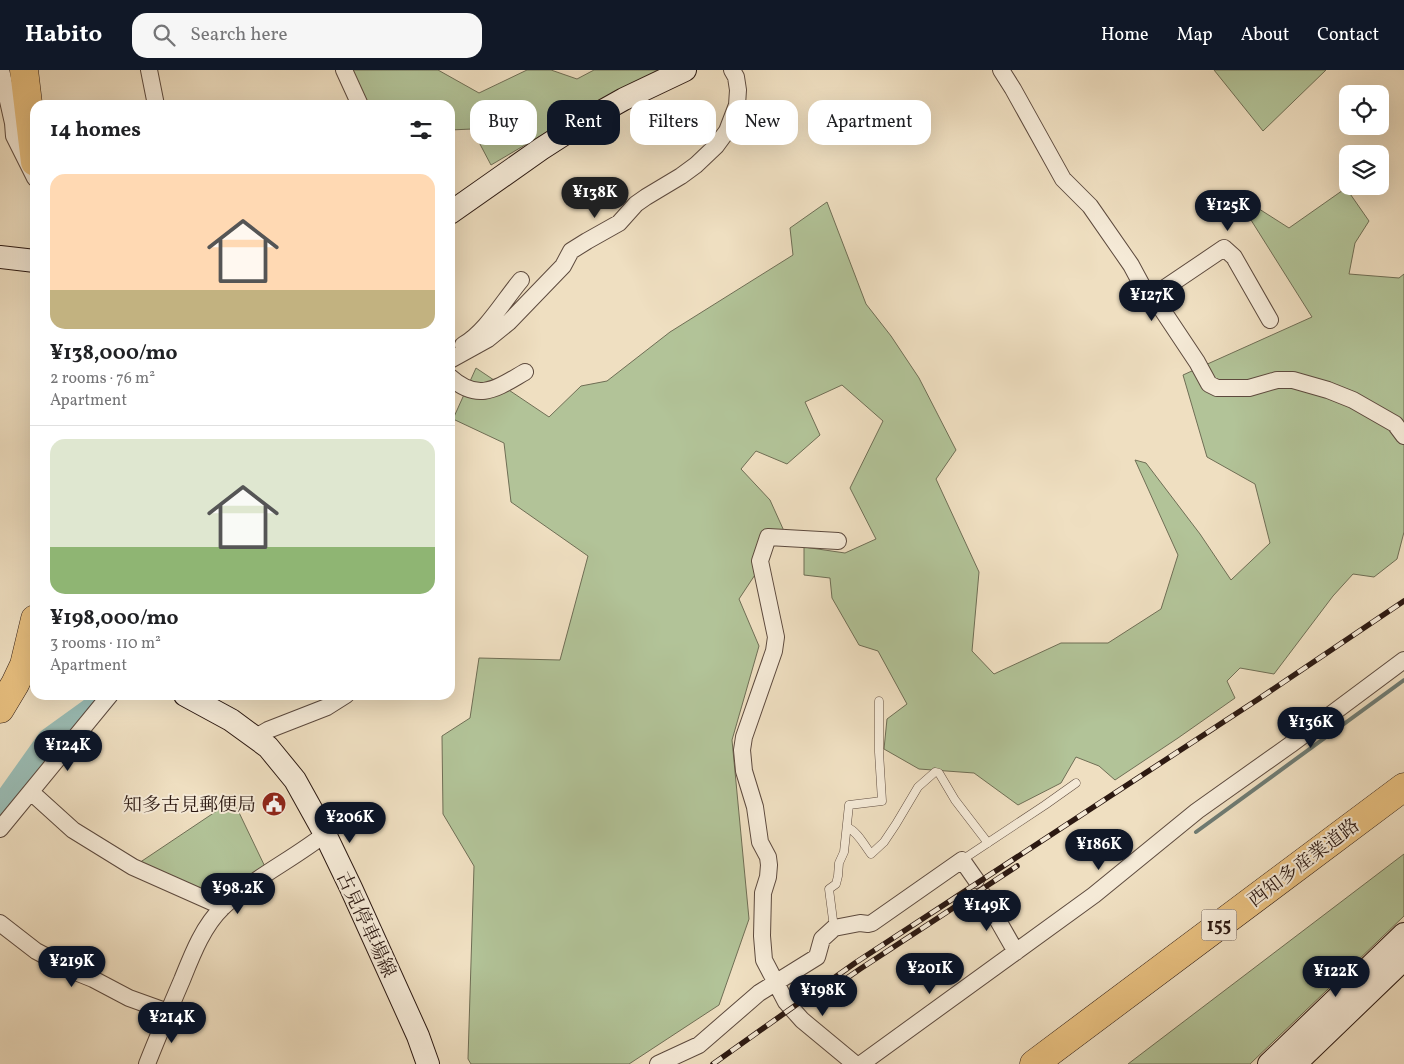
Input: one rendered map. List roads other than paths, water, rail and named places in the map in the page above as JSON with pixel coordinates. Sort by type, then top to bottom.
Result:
[{"type":"highway","points":[[24,70],[30,120]]},
{"type":"highway","points":[[0,709],[24,665],[30,640]]},
{"type":"highway","name":"西知多産業道路","points":[[1034,1064],[1404,787]]},
{"type":"highway","name":"西知多産業道路","points":[[1062,1064],[1404,810]]},
{"type":"street","points":[[1,70],[13,123],[7,135],[30,170]]},
{"type":"street","points":[[149,70],[155,100]]},
{"type":"street","points":[[344,70],[358,100]]},
{"type":"street","points":[[455,210],[583,122],[624,99],[685,70]]},
{"type":"street","points":[[455,357],[488,339],[509,322],[562,266],[572,252],[618,223],[636,204],[681,176],[716,146],[727,131],[737,105],[738,90],[736,77],[732,70]]},
{"type":"street","points":[[1001,70],[1014,89],[1063,179],[1090,206],[1130,265],[1145,292],[1153,296],[1197,362],[1209,384],[1217,388],[1249,388],[1277,380],[1293,380],[1328,390],[1353,400],[1395,424],[1404,436]]},
{"type":"street","points":[[1153,296],[1224,248],[1234,257],[1270,320]]},
{"type":"street","points":[[0,257],[30,260]]},
{"type":"street","points":[[455,348],[466,343],[478,332],[521,280]]},
{"type":"street","points":[[455,382],[460,386],[482,392],[498,388],[525,372]]},
{"type":"street","points":[[838,541],[768,537],[760,561],[776,637],[774,651],[744,737],[742,750],[744,771],[755,807],[760,842],[768,857],[769,865],[768,877],[763,893],[762,936],[764,960],[786,1002],[802,1020],[855,1064]]},
{"type":"street","points":[[862,1064],[1094,895],[1197,811],[1404,660]]},
{"type":"street","points":[[0,829],[106,700]]},
{"type":"street","name":"古見停車場線","points":[[194,700],[231,720],[258,739],[268,747],[295,780],[352,888],[418,1036],[428,1064]]},
{"type":"street","points":[[258,739],[261,734],[268,730],[327,707],[338,700]]},
{"type":"street","points":[[32,792],[73,830],[133,867],[223,906]]},
{"type":"street","points":[[147,1064],[194,951],[212,918],[223,906],[251,884],[310,846],[325,834]]},
{"type":"street","points":[[658,1064],[698,1045],[759,993],[817,958],[822,939],[834,928],[872,922],[962,860],[976,880]]},
{"type":"street","points":[[984,896],[1016,952]]},
{"type":"street","points":[[0,923],[36,951],[129,998],[168,1012]]},
{"type":"street","points":[[1268,1064],[1404,934]]},
{"type":"street","points":[[1295,1064],[1404,959]]},
{"type":"lane","points":[[834,928],[829,889],[836,884],[839,863],[844,852],[849,806],[882,801],[879,701]]},
{"type":"lane","points":[[847,827],[856,834],[871,854],[884,842],[918,787],[935,772],[939,773],[955,800],[988,843]]},
{"type":"lane","points":[[962,860],[1076,783]]},
{"type":"waterway","points":[[1196,832],[1404,680]]},
{"type":"waterway","points":[[0,809],[49,740],[92,709],[98,700]]},
{"type":"railway","points":[[713,1064],[855,963],[1257,700],[1404,601]]},
{"type":"railway","points":[[811,1003],[1017,866]]},
{"type":"place","name":"知多古見郵便局","points":[[274,804]]}]
